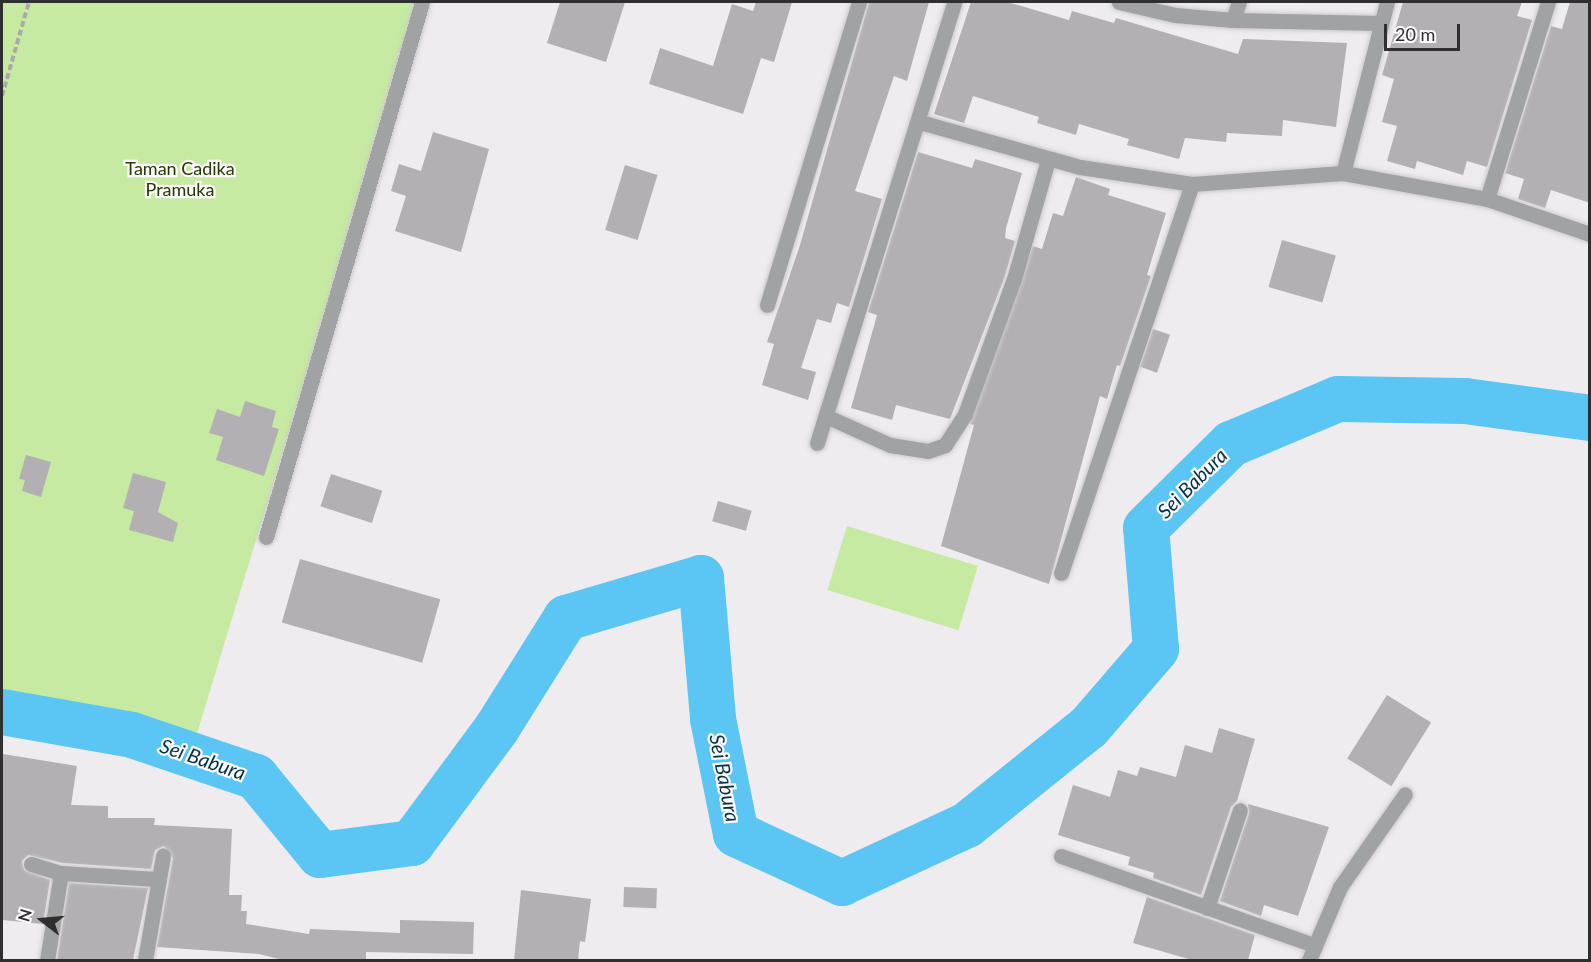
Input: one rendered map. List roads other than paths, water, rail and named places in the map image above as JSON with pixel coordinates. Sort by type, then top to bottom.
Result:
[{"type":"street","points":[[266,537],[422,2]]},
{"type":"street","points":[[767,305],[859,2]]},
{"type":"street","points":[[817,443],[828,417],[920,122],[954,2]]},
{"type":"street","points":[[1119,2],[1175,15],[1233,20],[1380,23]]},
{"type":"street","points":[[1233,20],[1239,2]]},
{"type":"street","points":[[1343,173],[1387,2]]},
{"type":"street","points":[[1488,199],[1548,2]]},
{"type":"street","points":[[920,122],[1048,160],[1192,184],[1343,173],[1488,199],[1590,234]]},
{"type":"street","points":[[828,417],[890,445],[928,451],[945,446],[964,414],[1010,290],[1048,160]]},
{"type":"street","points":[[1061,573],[1192,184]]},
{"type":"street","points":[[1309,960],[1340,887],[1405,794]]},
{"type":"street","points":[[1207,908],[1240,810]]},
{"type":"street","points":[[145,960],[156,879],[163,856]]},
{"type":"street","points":[[1061,856],[1314,945]]},
{"type":"street","points":[[31,864],[61,873],[156,879]]},
{"type":"street","points":[[47,960],[61,873]]},
{"type":"waterway","name":"Sei Babura","points":[[2,712],[132,735],[256,777],[320,855],[412,843],[497,728],[566,618],[701,578],[713,719],[736,834],[842,883],[967,825],[1089,727],[1156,649],[1146,528],[1231,444],[1338,399],[1465,401],[1590,418]]},
{"type":"park label","name":"Taman Cadika Pramuka","points":[[180,180]]}]
